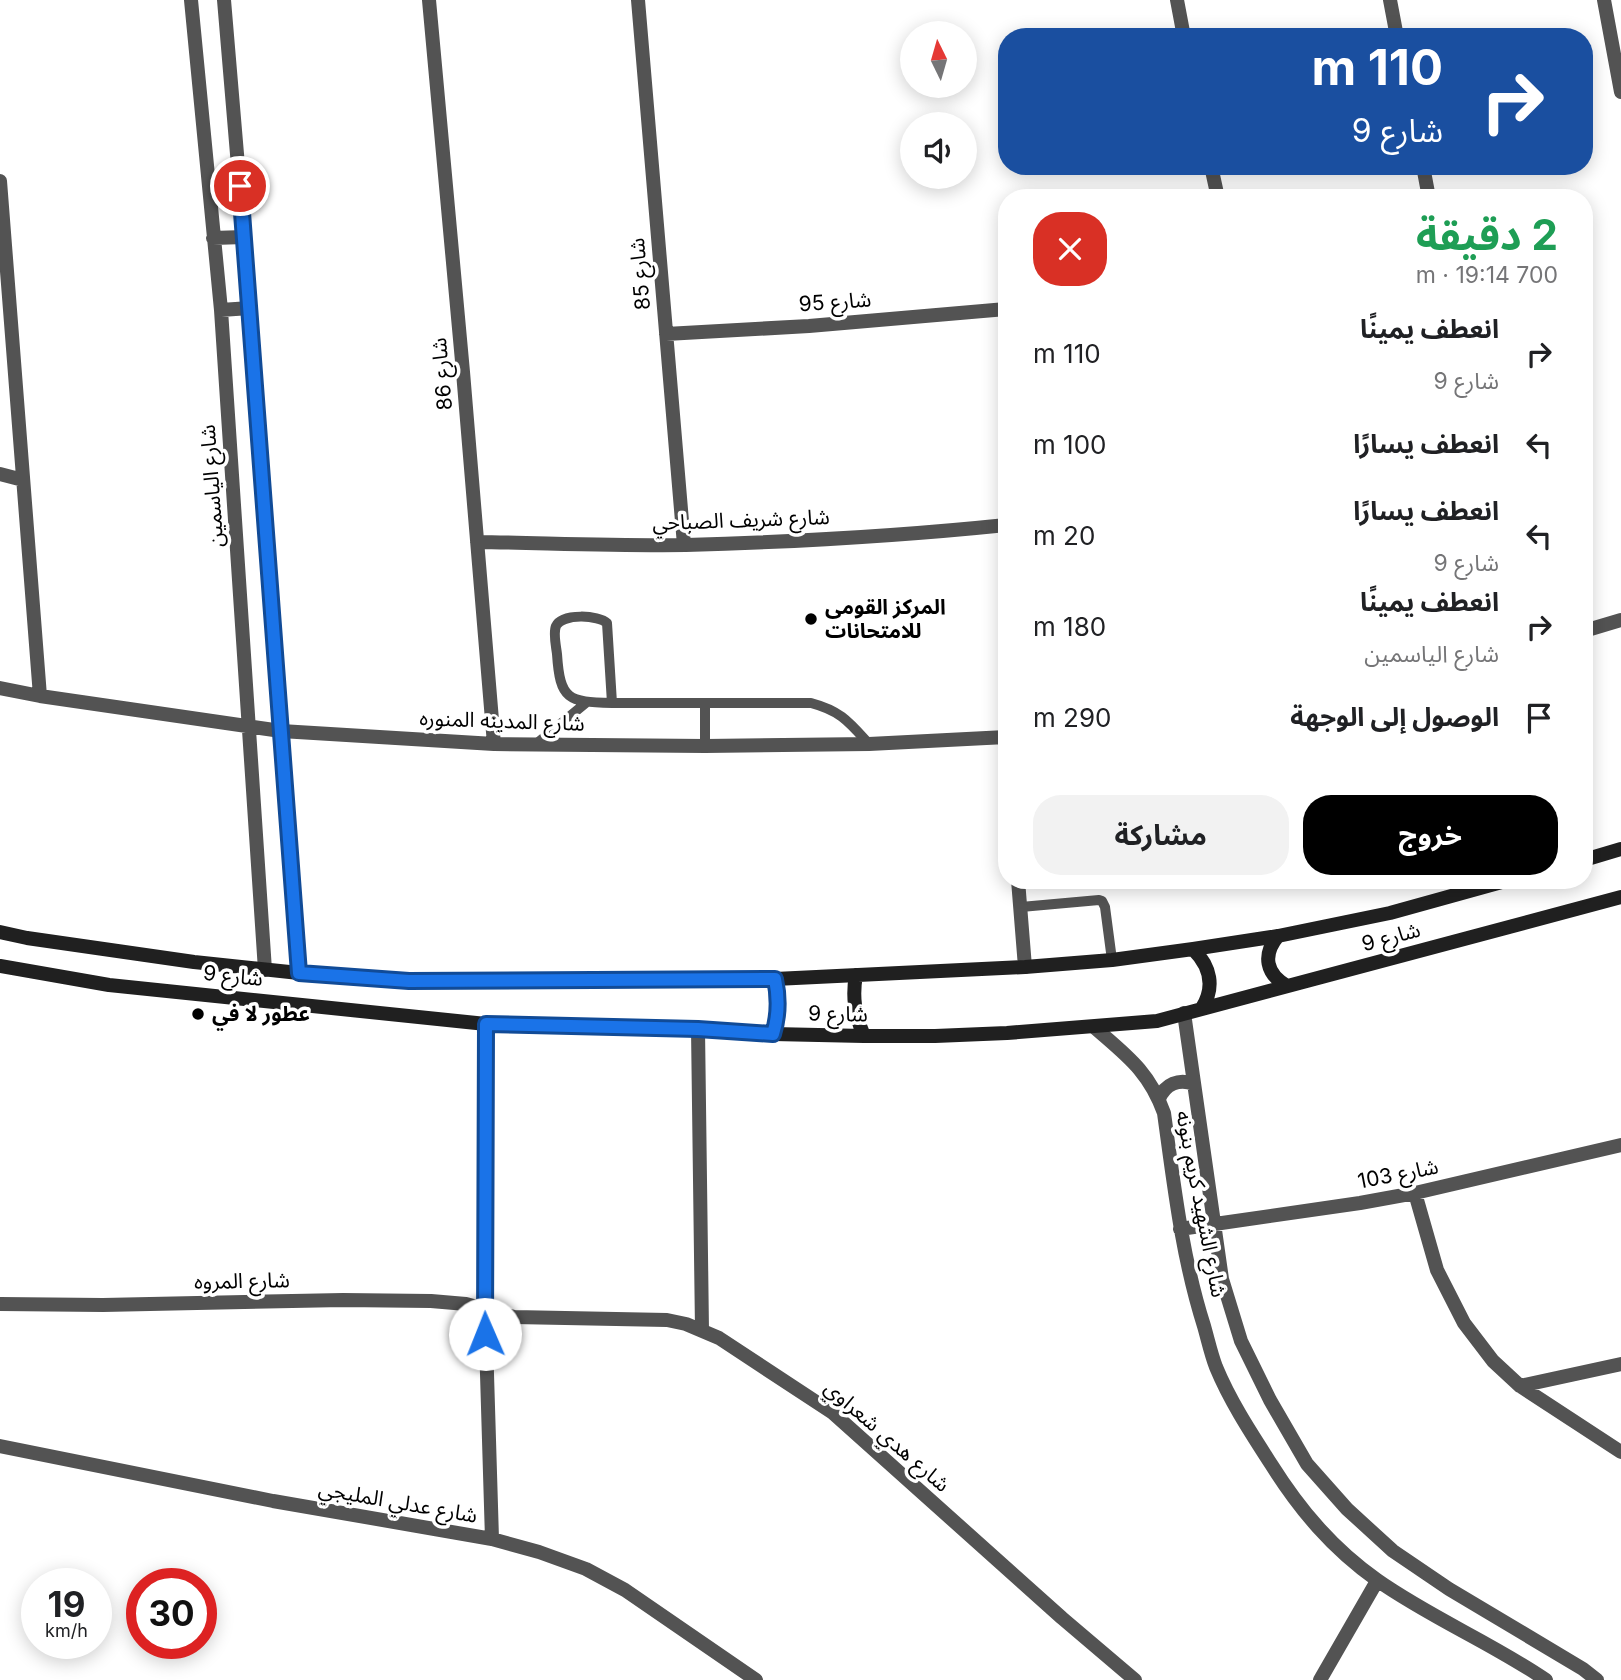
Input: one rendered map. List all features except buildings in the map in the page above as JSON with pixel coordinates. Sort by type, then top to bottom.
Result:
[{"type":"main road","points":[[1593,857],[1621,849]]},
{"type":"main road","name":"شارع 9","points":[[0,932],[181,961],[409,981],[775,979],[1112,960],[1278,936],[1390,913],[1477,889]]},
{"type":"main road","name":"شارع 9","points":[[0,966],[109,985],[486,1024],[864,1036],[1007,1033],[1157,1021],[1621,897]]},
{"type":"main road","points":[[1278,936],[1272,943],[1268,960],[1273,976],[1287,986]]},
{"type":"main road","points":[[1194,949],[1209,972],[1210,991],[1202,1008]]},
{"type":"main road","points":[[856,975],[854,1006],[864,1036]]},
{"type":"main road","points":[[773,1034],[778,1006],[775,979]]},
{"type":"street","name":"شارع الياسمين","points":[[191,0],[221,310],[265,970]]},
{"type":"street","points":[[224,0],[250,309],[299,973]]},
{"type":"street","name":"شارع 86","points":[[429,0],[494,744]]},
{"type":"street","name":"شارع 85","points":[[638,0],[684,545]]},
{"type":"street","points":[[1177,0],[1182,28]]},
{"type":"street","points":[[1390,0],[1395,28]]},
{"type":"street","points":[[1604,0],[1621,92]]},
{"type":"street","points":[[0,181],[40,696]]},
{"type":"street","points":[[213,238],[244,237]]},
{"type":"street","points":[[221,310],[250,309]]},
{"type":"street","name":"شارع 95","points":[[666,334],[822,325],[998,310]]},
{"type":"street","points":[[0,474],[23,480]]},
{"type":"street","name":"شارع شريف الصباحي","points":[[477,542],[684,545],[805,541],[998,526]]},
{"type":"street","points":[[1593,628],[1621,620]]},
{"type":"street","name":"شارع المدينه المنوره","points":[[0,688],[282,731],[494,744],[869,744],[998,737]]},
{"type":"street","points":[[1019,889],[1025,967]]},
{"type":"street","name":"شارع الشهيد كريم بنونه","points":[[1184,1013],[1222,1279],[1241,1341],[1270,1400],[1307,1464],[1347,1510],[1393,1551],[1449,1589],[1597,1680]]},
{"type":"street","points":[[486,1024],[485,1308],[492,1539]]},
{"type":"street","name":"شارع الشهيد كريم بنونه","points":[[1094,1027],[1134,1062],[1159,1099],[1164,1113],[1180,1229],[1195,1296],[1216,1367],[1246,1426],[1287,1490],[1323,1535],[1377,1581],[1439,1620],[1518,1661],[1546,1680]]},
{"type":"street","points":[[698,1029],[702,1329]]},
{"type":"street","points":[[1159,1099],[1165,1088],[1176,1082],[1188,1081],[1194,1084]]},
{"type":"street","name":"شارع 103","points":[[1180,1229],[1415,1193],[1621,1145]]},
{"type":"street","points":[[1415,1193],[1437,1270],[1464,1322],[1493,1362],[1520,1386],[1621,1452]]},
{"type":"street","name":"شارع المروه","points":[[0,1304],[103,1306],[343,1300],[450,1301],[485,1308]]},
{"type":"street","name":"شارع هدي شعراوي","points":[[485,1308],[513,1317],[667,1320],[702,1329],[833,1413],[1135,1680]]},
{"type":"street","points":[[1520,1386],[1621,1364]]},
{"type":"street","name":"شارع عدلي المليجي","points":[[0,1446],[273,1501],[492,1539],[540,1552],[586,1569],[625,1590],[756,1680]]},
{"type":"street","points":[[1320,1680],[1377,1581]]},
{"type":"lane","points":[[611,703],[607,623],[601,618],[561,620],[556,626],[558,677],[563,690],[573,699],[611,703],[811,703],[842,715],[869,744]]},
{"type":"lane","points":[[537,744],[587,702]]},
{"type":"lane","points":[[705,704],[705,746]]},
{"type":"lane","points":[[1021,907],[1102,901],[1112,960]]},
{"type":"place","name":"المركز القومى للامتحانات","points":[[811,619]]},
{"type":"place","name":"عطور لا في","points":[[198,1014]]},
{"type":"route","points":[[240,186],[299,973],[409,981],[775,979],[778,993],[777,1020],[773,1034],[698,1029],[486,1024],[485,1334]]}]
